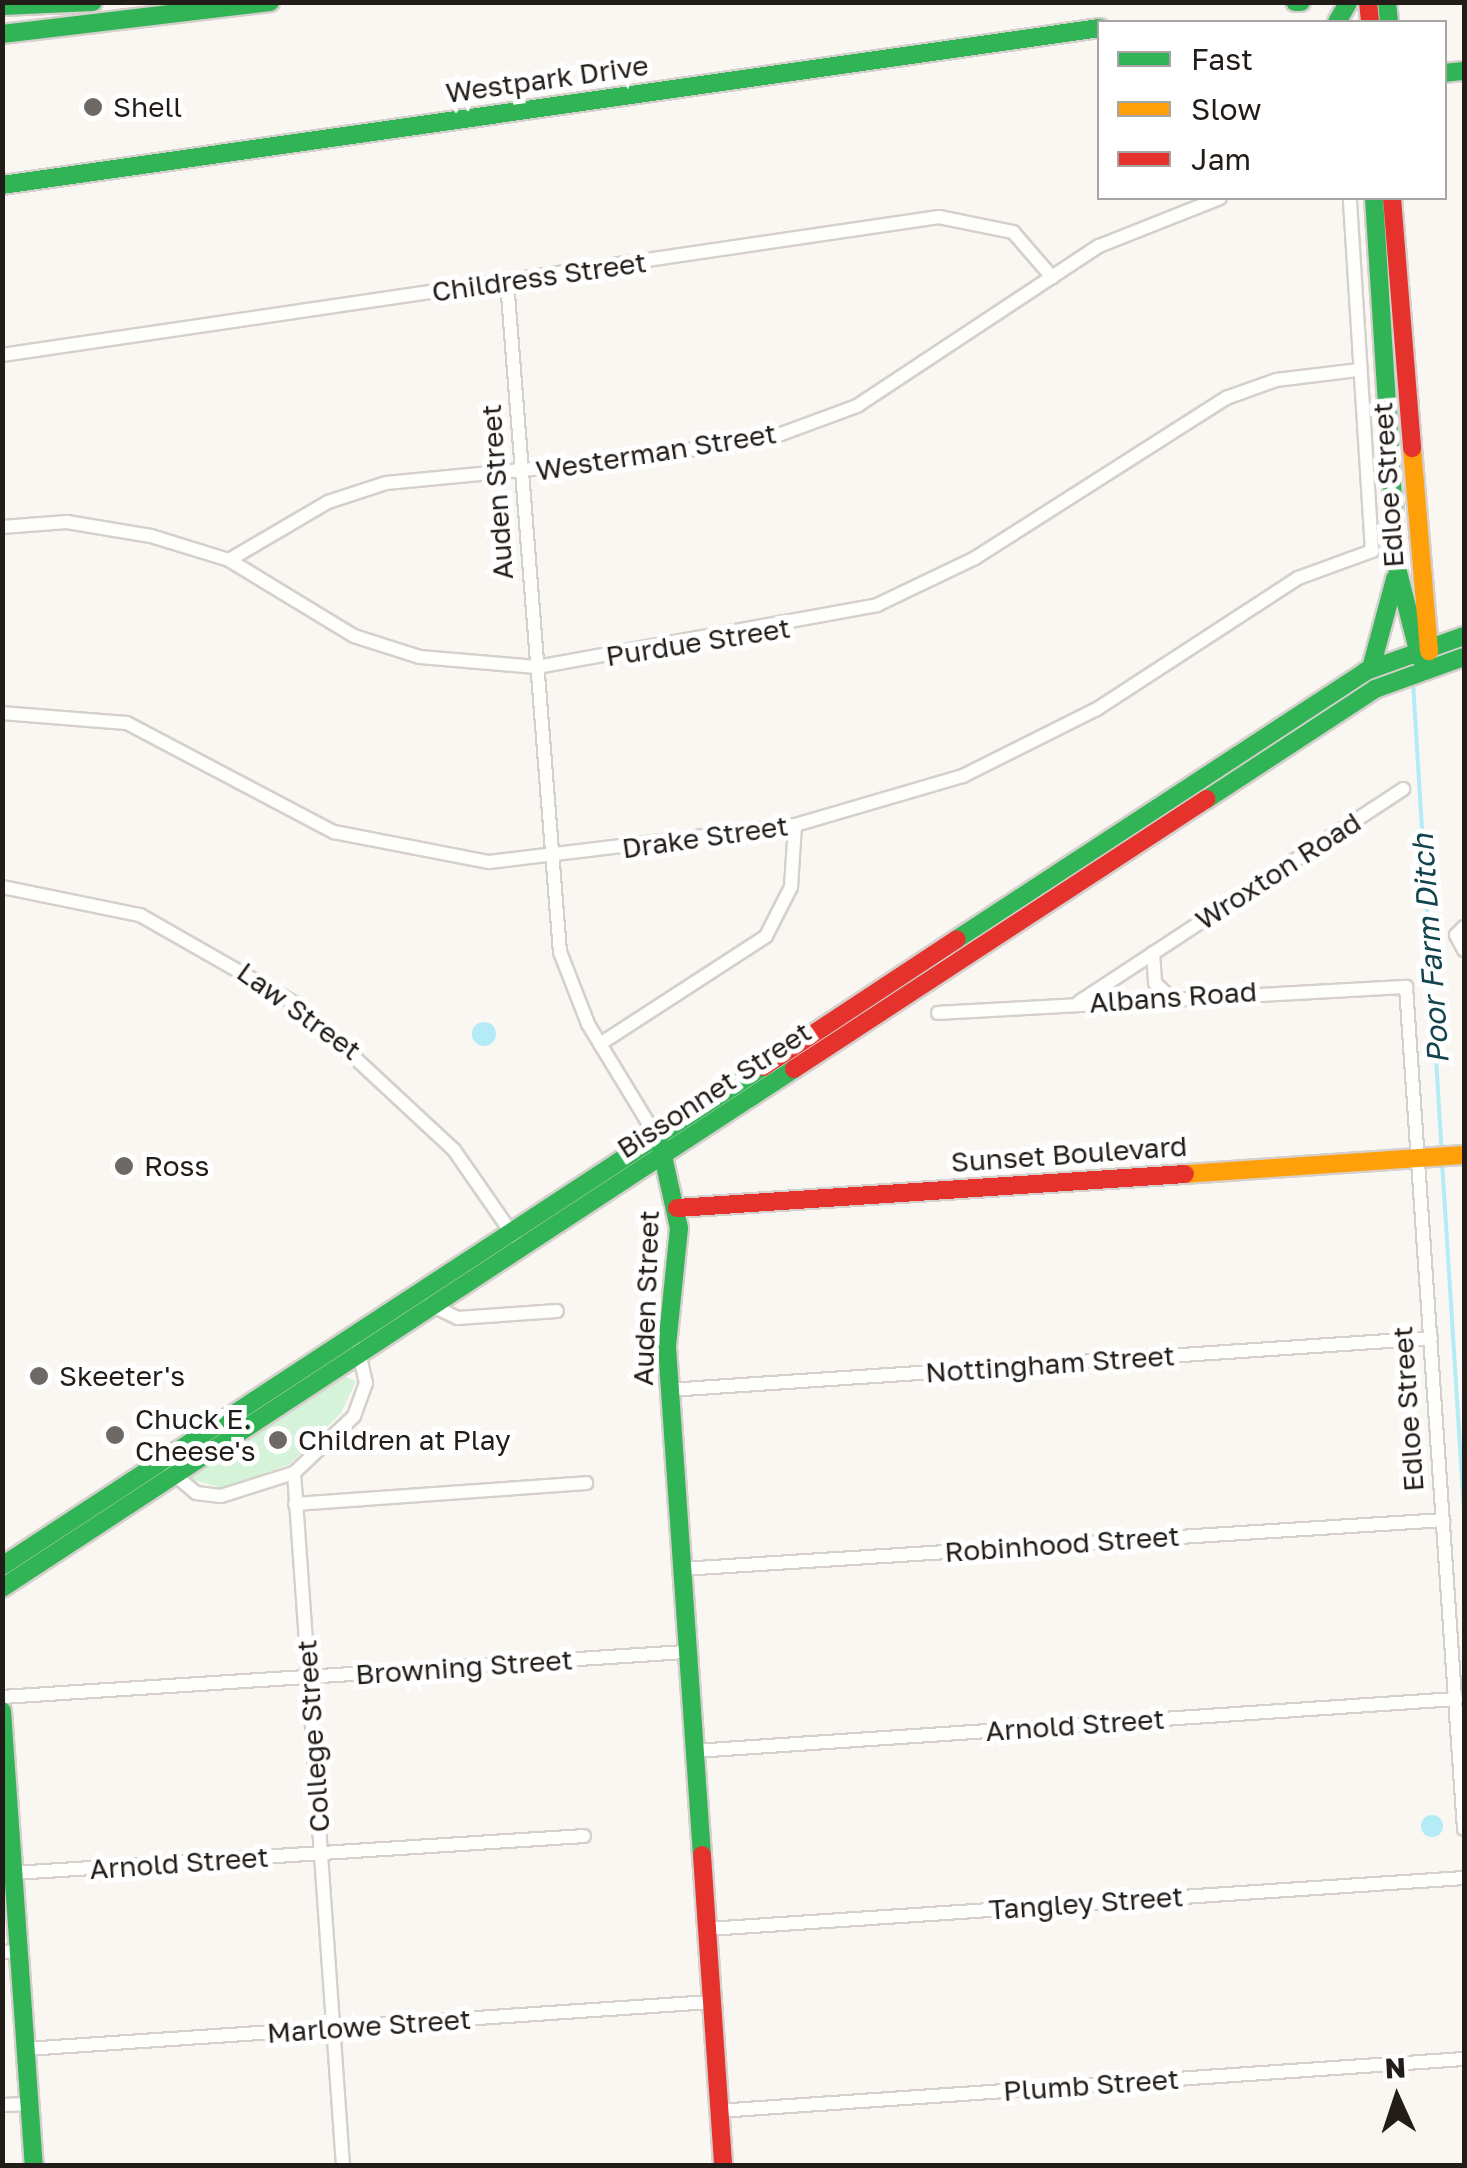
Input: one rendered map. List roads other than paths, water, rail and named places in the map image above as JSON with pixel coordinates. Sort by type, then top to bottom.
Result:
[{"type":"main road","points":[[2,6],[93,2]]},
{"type":"main road","points":[[2,34],[270,2]]},
{"type":"main road","name":"Westpark Drive","points":[[2,185],[1097,28]]},
{"type":"main road","name":"Edloe Street","points":[[1374,200],[1396,568],[1423,646]]},
{"type":"main road","name":"Edloe Street","points":[[1394,200],[1424,666]]},
{"type":"main road","points":[[1384,362],[1406,361]]},
{"type":"main road","name":"Edloe Street","points":[[1371,668],[1396,568]]},
{"type":"main road","name":"Bissonnet Street","points":[[3,1565],[1371,668],[1423,646],[1464,636]]},
{"type":"main road","name":"Bissonnet Street","points":[[2,1588],[1181,816],[1424,666],[1464,657]]},
{"type":"main road","points":[[1170,800],[1181,816]]},
{"type":"main road","points":[[900,976],[912,993]]},
{"type":"main road","name":"Auden Street","points":[[656,1136],[678,1208],[670,1390],[722,2166]]},
{"type":"main road","name":"Sunset Boulevard","points":[[678,1208],[1461,1155]]},
{"type":"main road","points":[[2,1711],[14,1873],[11,1952],[26,2049],[34,2166]]},
{"type":"street","name":"Westerman Street","points":[[229,560],[328,502],[386,482],[525,472],[781,434],[856,406],[1052,277],[1142,226],[1214,200]]},
{"type":"street","name":"Edloe Street","points":[[1350,200],[1372,551]]},
{"type":"street","name":"Childress Street","points":[[2,355],[954,216],[1013,232],[1052,277]]},
{"type":"street","name":"Auden Street","points":[[508,282],[525,472],[548,859],[560,952],[600,1044],[656,1136]]},
{"type":"street","name":"Purdue Street","points":[[2,527],[91,525],[229,560],[354,636],[420,657],[537,666],[877,605],[975,558],[1226,398],[1293,376],[1359,370]]},
{"type":"street","name":"Drake Street","points":[[2,713],[127,723],[304,820],[374,845],[455,860],[548,859],[794,825],[910,796],[1014,754],[1298,578],[1372,551]]},
{"type":"street","name":"Wroxton Road","points":[[1076,1004],[1402,789]]},
{"type":"street","points":[[600,1044],[766,936],[792,888],[794,825]]},
{"type":"street","name":"Law Street","points":[[2,887],[140,914],[298,1005],[404,1096],[522,1248]]},
{"type":"street","points":[[1464,927],[1456,935],[1464,950]]},
{"type":"street","points":[[1153,953],[1155,984],[1170,997]]},
{"type":"street","name":"Edloe Street","points":[[1406,987],[1422,1158],[1464,1829]]},
{"type":"street","name":"Albans Road","points":[[938,1013],[1170,997],[1406,987]]},
{"type":"street","points":[[414,1296],[458,1318],[558,1310]]},
{"type":"street","points":[[164,1461],[175,1477],[220,1496],[294,1472],[354,1416],[366,1382],[353,1337]]},
{"type":"street","name":"Nottingham Street","points":[[670,1390],[1431,1338]]},
{"type":"street","name":"College Street","points":[[294,1472],[343,2166]]},
{"type":"street","points":[[295,1504],[586,1483]]},
{"type":"street","name":"Robinhood Street","points":[[682,1568],[1442,1520]]},
{"type":"street","name":"Browning Street","points":[[2,1698],[685,1652]]},
{"type":"street","name":"Arnold Street","points":[[695,1751],[1456,1698]]},
{"type":"street","name":"Arnold Street","points":[[14,1873],[584,1836]]},
{"type":"street","name":"Tangley Street","points":[[708,1928],[1464,1878]]},
{"type":"street","name":"Marlowe Street","points":[[26,2049],[711,2002]]},
{"type":"street","name":"Plumb Street","points":[[718,2111],[1464,2060]]},
{"type":"street","points":[[2,2105],[30,2104]]},
{"type":"water","points":[[484,1022],[496,1034],[484,1046],[472,1034]]},
{"type":"water","points":[[1432,1815],[1440,1818],[1440,1834],[1432,1837],[1424,1834],[1421,1826],[1424,1818]]},
{"type":"waterway","name":"Poor Farm Ditch","points":[[1413,682],[1442,1151]]},
{"type":"waterway","name":"Poor Farm Ditch","points":[[1442,1161],[1464,1515]]},
{"type":"place","name":"Shell","points":[[93,107]]},
{"type":"place","name":"Ross","points":[[124,1166]]},
{"type":"place","name":"Skeeter's","points":[[39,1376]]},
{"type":"place","name":"Chuck E. Cheese's","points":[[115,1435]]},
{"type":"place","name":"Children at Play","points":[[278,1440]]}]
